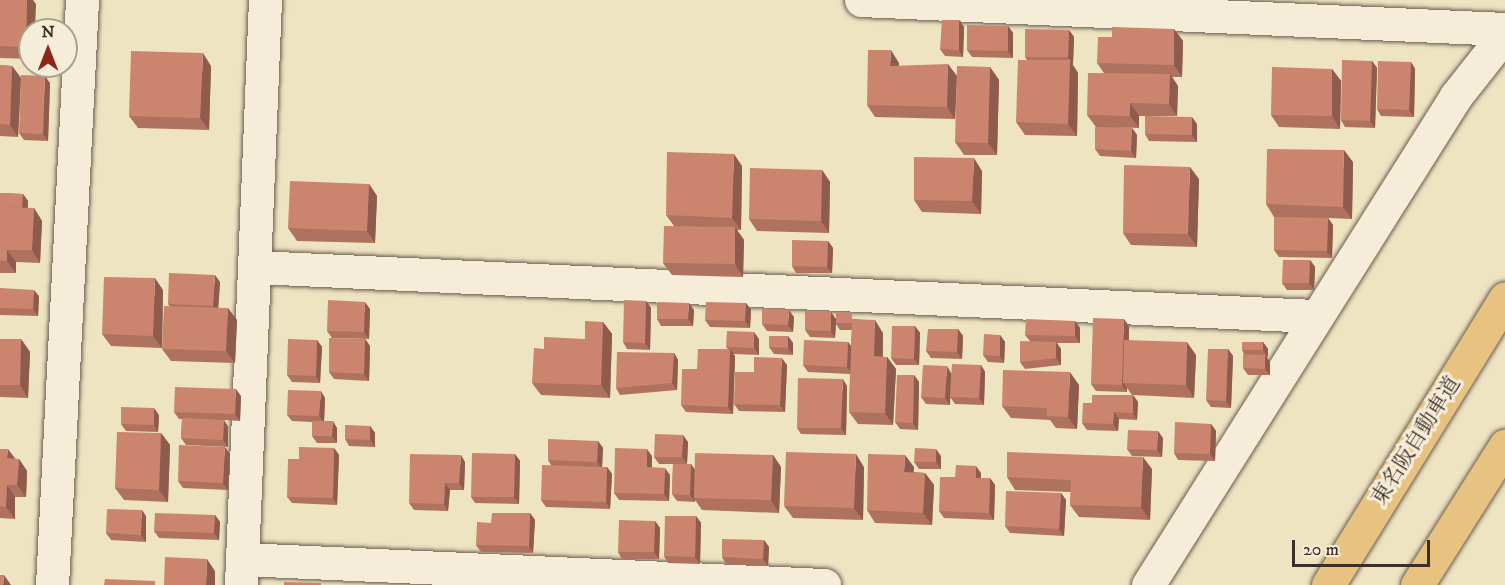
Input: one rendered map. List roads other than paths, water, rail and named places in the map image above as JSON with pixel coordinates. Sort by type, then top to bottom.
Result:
[{"type":"highway","name":"東名阪自動車道","points":[[1328,585],[1505,298]]},
{"type":"highway","points":[[1417,585],[1505,446]]},
{"type":"street","points":[[52,585],[82,0]]},
{"type":"street","points":[[265,0],[242,572],[824,585]]},
{"type":"street","points":[[861,0],[1505,29]]},
{"type":"street","points":[[1148,585],[1456,96],[1505,34]]},
{"type":"street","points":[[256,267],[1316,316]]}]
